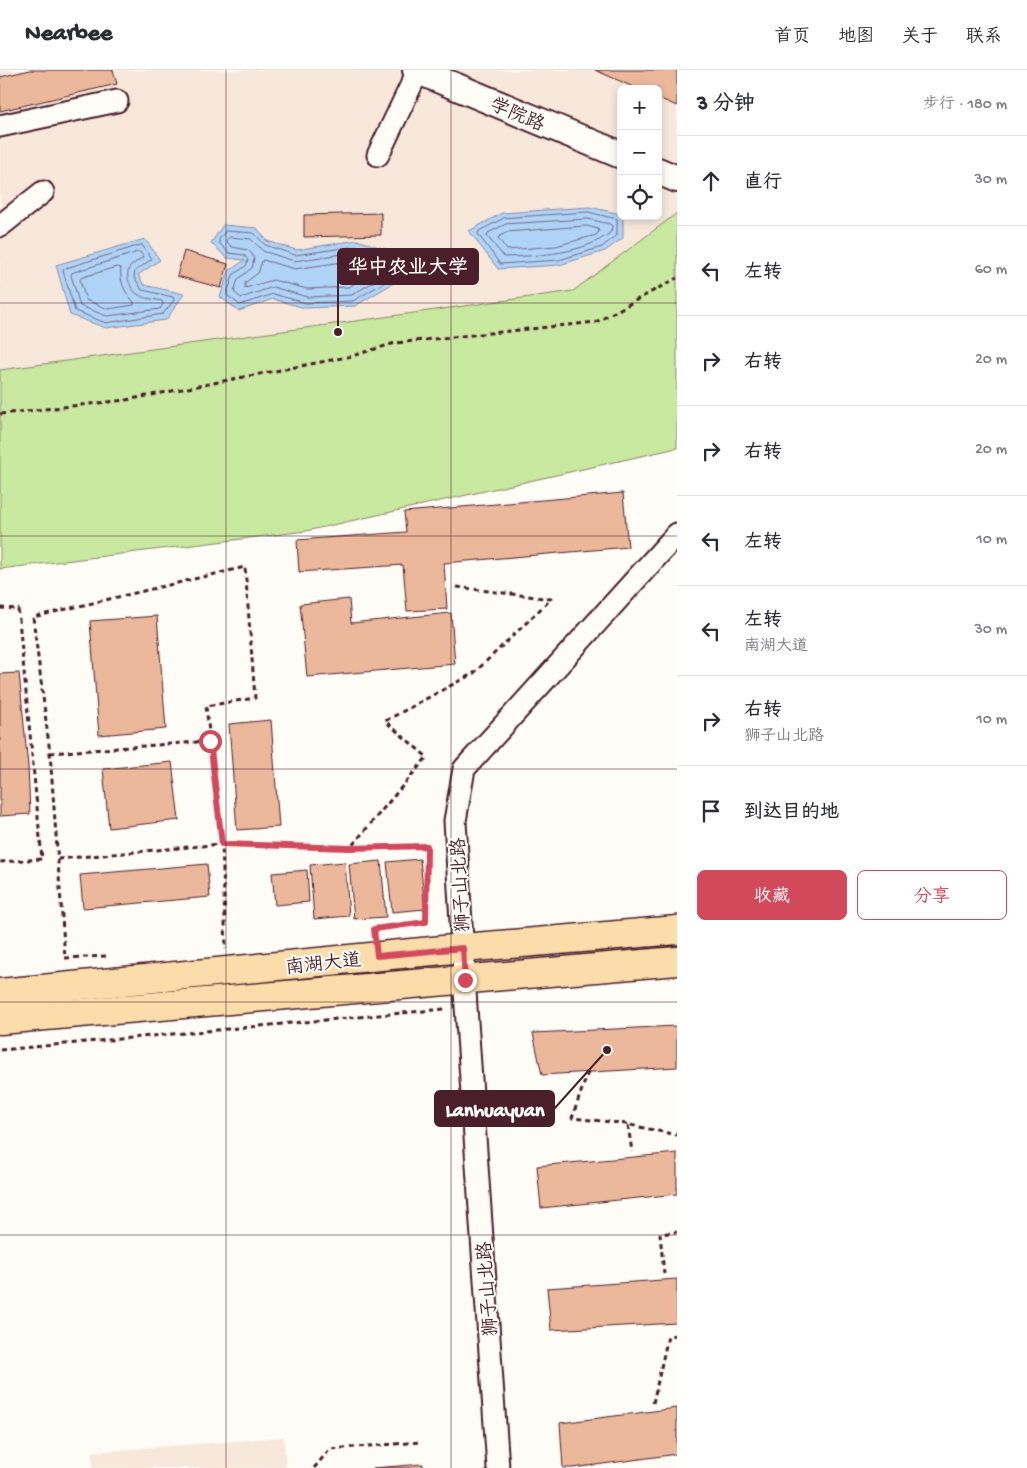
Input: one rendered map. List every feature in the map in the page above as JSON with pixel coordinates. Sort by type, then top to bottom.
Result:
[{"type":"main road","name":"南湖大道","points":[[0,993],[377,956],[677,930]]},
{"type":"main road","name":"南湖大道","points":[[0,1020],[677,961]]},
{"type":"street","points":[[378,154],[417,70]]},
{"type":"street","name":"学院路","points":[[417,70],[617,153]]},
{"type":"street","points":[[0,126],[117,101]]},
{"type":"street","points":[[662,173],[677,179]]},
{"type":"street","points":[[0,226],[43,192]]},
{"type":"street","name":"狮子山北路","points":[[498,1468],[455,821],[464,769],[677,534]]},
{"type":"path","points":[[0,414],[126,400],[352,356],[395,342],[596,322],[677,278]]},
{"type":"path","points":[[112,956],[65,958],[50,753],[33,616],[245,567],[255,698],[206,706],[222,844],[226,951]]},
{"type":"path","points":[[350,848],[427,757],[385,721],[474,673],[551,599],[457,587]]},
{"type":"path","points":[[0,608],[18,609],[42,859],[0,862]]},
{"type":"path","points":[[50,753],[210,741]]},
{"type":"path","points":[[58,859],[222,844],[350,848],[427,846],[426,922],[374,929],[377,956]]},
{"type":"path","points":[[0,1050],[466,1006]]},
{"type":"path","points":[[588,1072],[572,1118],[628,1125],[677,1135]]},
{"type":"path","points":[[628,1125],[632,1152]]},
{"type":"path","points":[[664,1274],[660,1234],[677,1232]]},
{"type":"path","points":[[653,1403],[668,1336],[677,1335]]},
{"type":"path","points":[[314,1468],[330,1449],[420,1442]]},
{"type":"shaded area","points":[[0,70],[677,70],[677,448],[306,531],[0,569]]},
{"type":"shaded area","points":[[284,1437],[286,1468],[93,1468],[92,1452]]},
{"type":"green space","points":[[677,213],[677,448],[306,531],[0,569],[0,370],[573,291]]},
{"type":"water","points":[[589,207],[617,213],[617,220],[623,220],[623,238],[605,251],[559,265],[498,269],[469,231],[502,213]]},
{"type":"water","points":[[223,225],[257,228],[267,241],[296,250],[357,240],[411,257],[412,272],[355,306],[305,308],[273,299],[239,311],[220,297],[229,271],[245,260],[227,258],[211,243]]},
{"type":"water","points":[[145,239],[160,260],[138,275],[144,285],[184,294],[166,320],[106,328],[70,315],[56,265]]},
{"type":"building","points":[[30,70],[113,70],[117,84],[0,111],[0,77]]},
{"type":"building","points":[[595,70],[677,70],[677,106],[662,100],[662,85],[629,85]]},
{"type":"building","points":[[381,213],[381,235],[304,237],[304,215]]},
{"type":"building","points":[[184,251],[228,264],[221,288],[177,276]]},
{"type":"building","points":[[623,493],[628,547],[444,563],[447,609],[407,611],[403,565],[299,572],[297,540],[406,532],[404,512]]},
{"type":"building","points":[[349,599],[351,623],[451,613],[455,664],[307,677],[300,604]]},
{"type":"building","points":[[157,616],[166,729],[99,735],[90,621]]},
{"type":"building","points":[[19,673],[28,766],[30,814],[0,816],[0,674]]},
{"type":"building","points":[[271,720],[279,827],[237,830],[229,724]]},
{"type":"building","points":[[172,762],[179,820],[109,828],[103,769]]},
{"type":"building","points":[[420,859],[425,909],[392,912],[387,862]]},
{"type":"building","points":[[381,861],[386,917],[354,919],[349,864]]},
{"type":"building","points":[[345,862],[349,916],[314,919],[310,865]]},
{"type":"building","points":[[207,864],[210,897],[83,908],[80,875]]},
{"type":"building","points":[[307,870],[309,902],[275,905],[272,873]]},
{"type":"building","points":[[677,1026],[677,1067],[542,1075],[533,1033]]},
{"type":"building","points":[[677,1153],[677,1194],[541,1208],[537,1166]]},
{"type":"building","points":[[677,1279],[677,1323],[551,1330],[547,1288]]},
{"type":"building","points":[[677,1408],[677,1454],[563,1468],[560,1423]]},
{"type":"building","points":[[423,1464],[423,1468],[373,1468]]},
{"type":"place","name":"华中农业大学","points":[[338,332]]},
{"type":"place","name":"Lanhuayuan","points":[[607,1050]]},
{"type":"route","points":[[210,741],[222,844],[350,848],[427,846],[426,922],[374,929],[377,956],[463,948],[465,980]]}]
